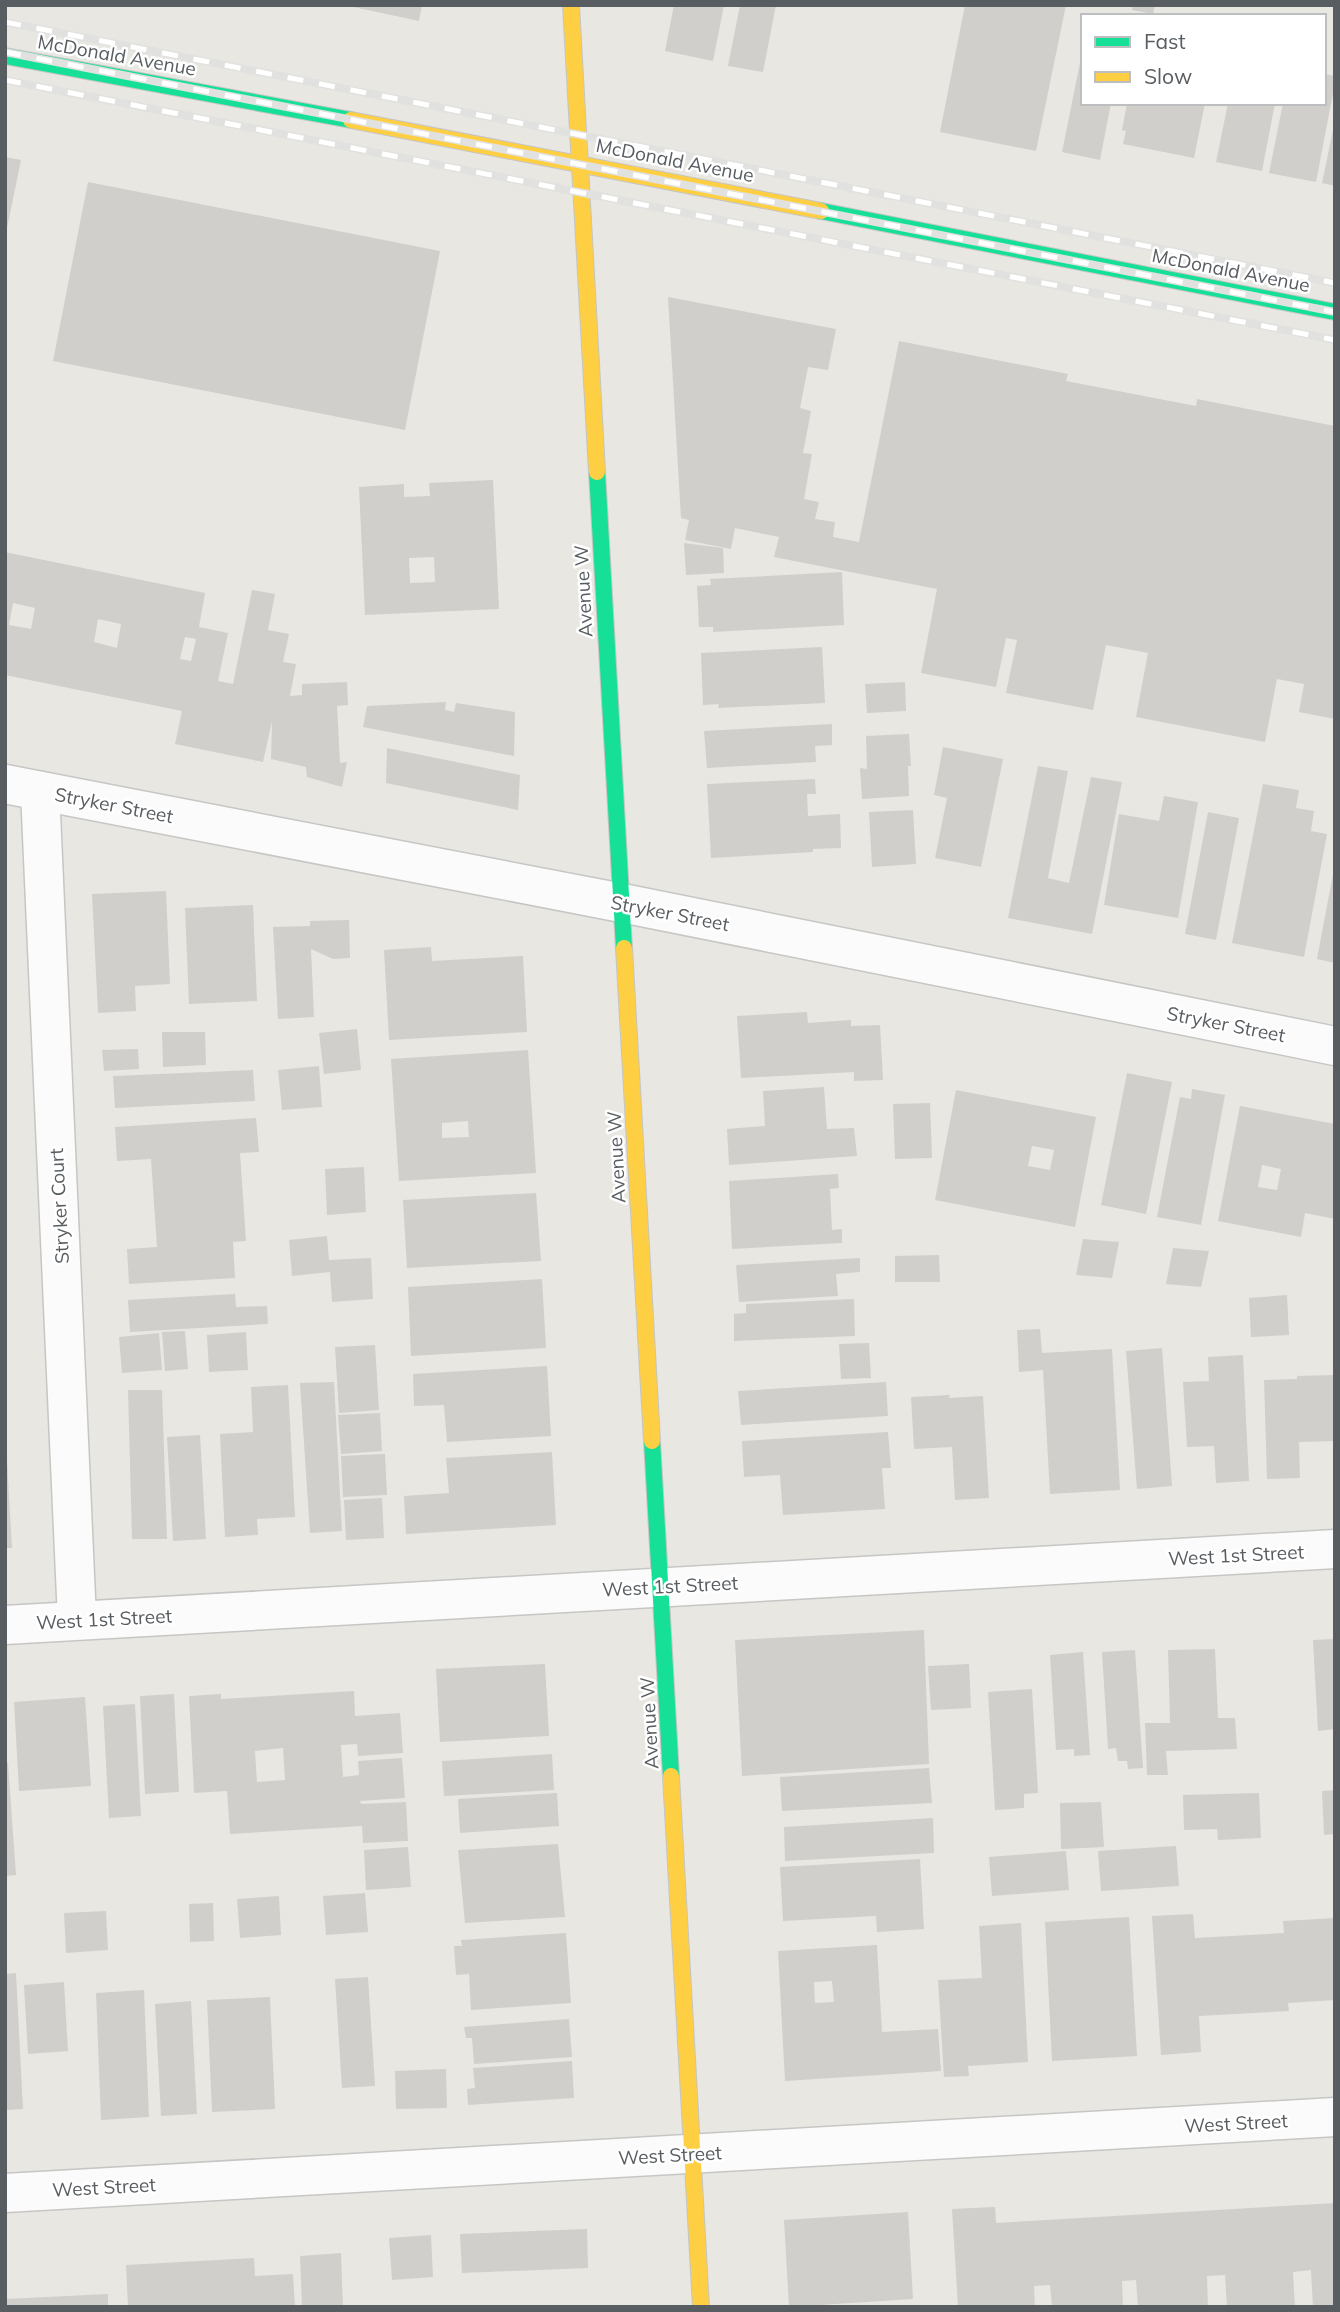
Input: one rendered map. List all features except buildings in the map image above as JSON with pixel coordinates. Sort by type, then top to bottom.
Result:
[{"type":"street","name":"Avenue W","points":[[571,5],[701,2307]]},
{"type":"street","name":"McDonald Avenue","points":[[5,56],[580,163],[1335,312]]},
{"type":"street","name":"Stryker Street","points":[[23,788],[622,903],[1335,1046]]},
{"type":"street","name":"Stryker Court","points":[[23,788],[77,1620]]},
{"type":"street","name":"West 1st Street","points":[[5,1625],[1335,1549]]},
{"type":"street","name":"West Street","points":[[5,2193],[1335,2117]]},
{"type":"railway","points":[[5,22],[1335,283]]},
{"type":"railway","points":[[5,52],[1335,312]]},
{"type":"railway","points":[[5,80],[1335,340]]},
{"type":"traffic: fast","points":[[5,56],[351,120]]},
{"type":"traffic: fast","points":[[821,211],[1335,312]]},
{"type":"traffic: fast","points":[[597,472],[624,948]]},
{"type":"traffic: fast","points":[[652,1441],[671,1776]]},
{"type":"traffic: slow","points":[[571,5],[597,472]]},
{"type":"traffic: slow","points":[[351,120],[821,211]]},
{"type":"traffic: slow","points":[[624,948],[652,1441]]},
{"type":"traffic: slow","points":[[671,1776],[701,2307]]}]
